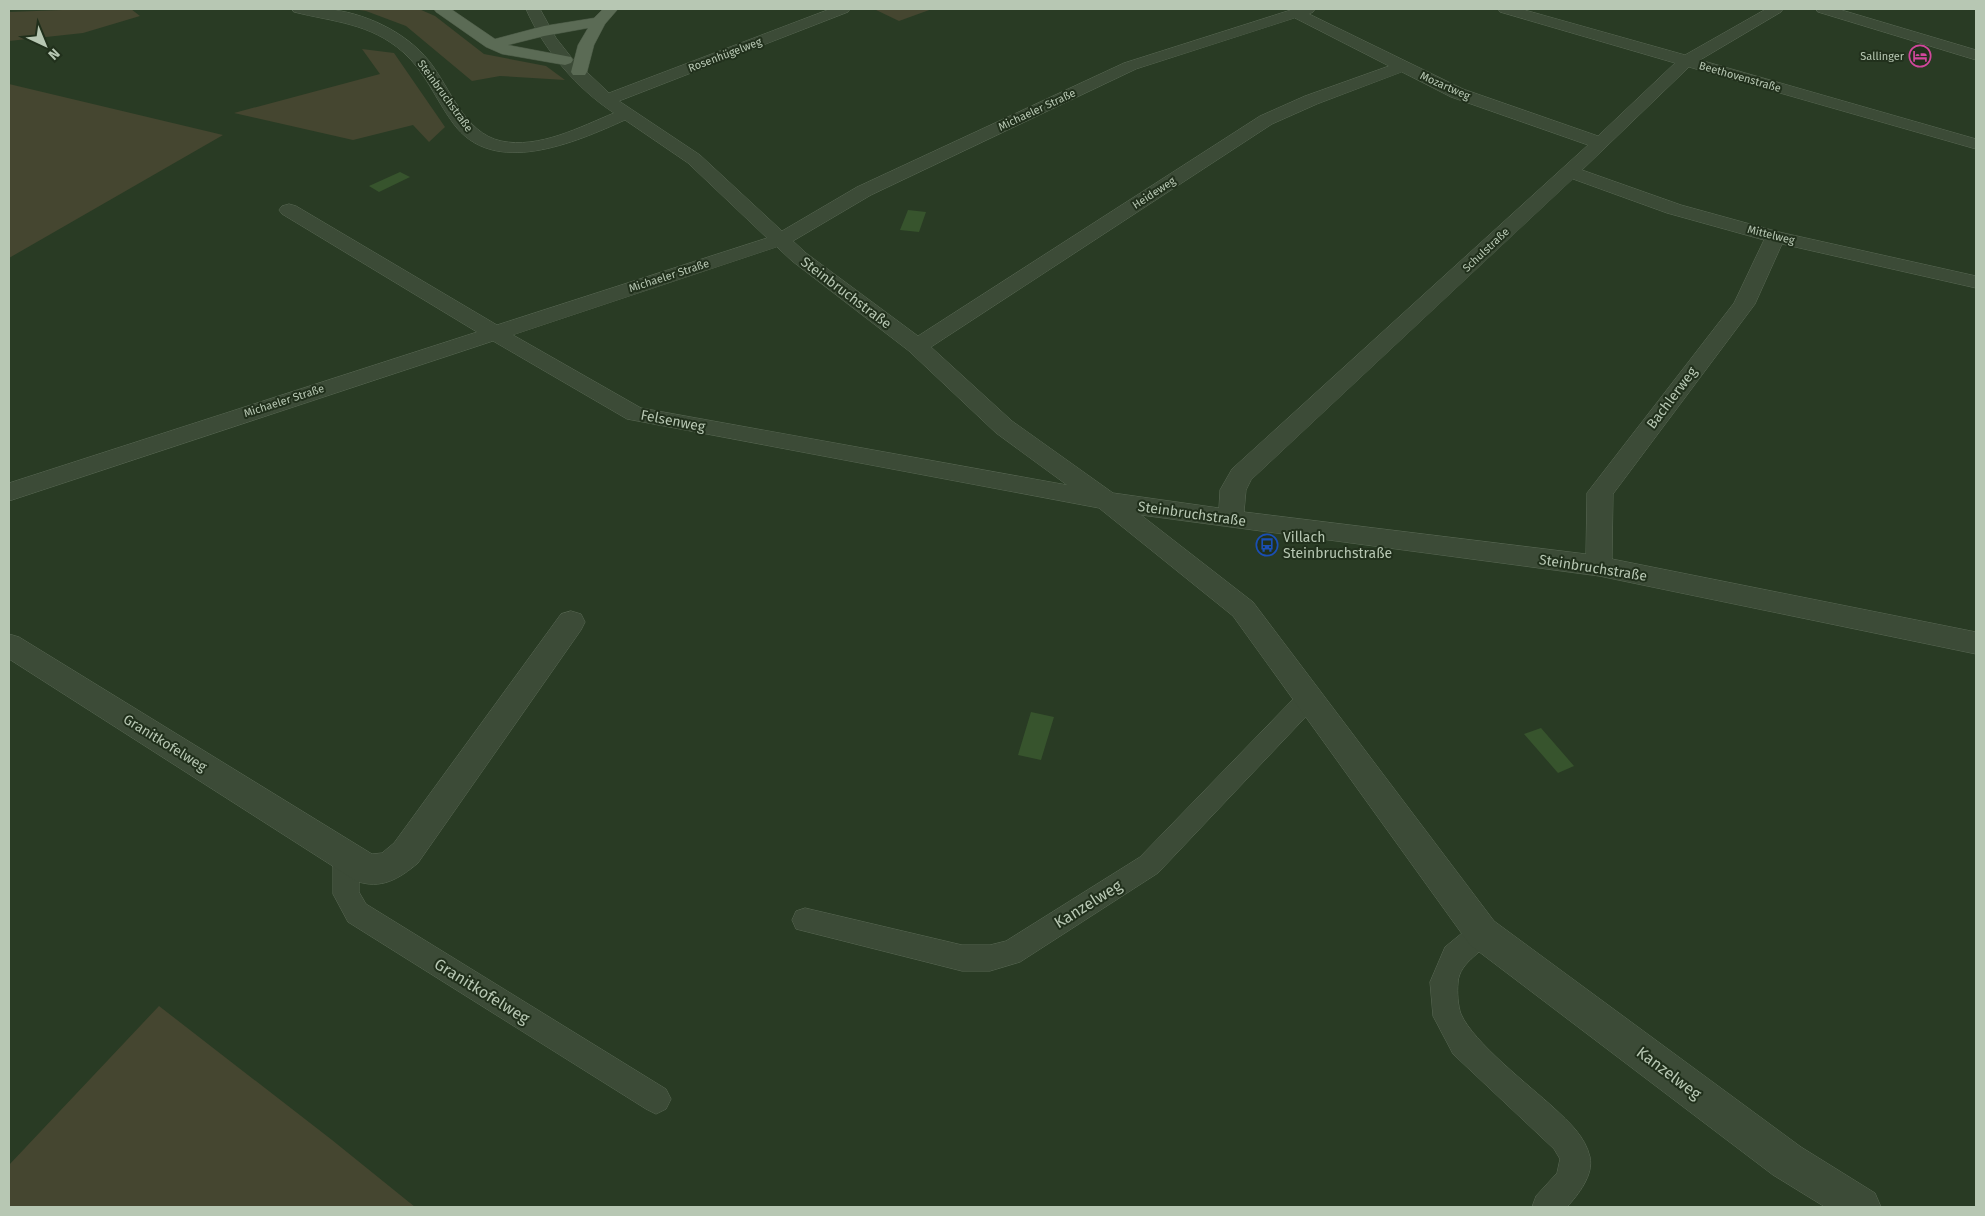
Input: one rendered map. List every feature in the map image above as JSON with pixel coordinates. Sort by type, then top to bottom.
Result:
[{"type":"main road","points":[[441,9],[492,44],[508,51],[565,60]]},
{"type":"main road","points":[[579,72],[586,45],[598,22],[611,9]]},
{"type":"main road","points":[[492,44],[544,31],[598,22]]},
{"type":"street","name":"Steinbruchstraße","points":[[299,9],[346,17],[369,24],[409,49],[434,79],[461,122],[473,135],[486,143],[534,146],[557,141],[625,114]]},
{"type":"street","name":"Steinbruchstraße","points":[[532,9],[544,31],[565,60],[606,100],[694,159],[799,257],[917,346],[1004,426],[1106,501],[1231,520],[1599,566],[1976,643]]},
{"type":"street","name":"Rosenhügelweg","points":[[606,100],[843,9]]},
{"type":"street","name":"Beethovenstraße","points":[[1505,9],[1976,144]]},
{"type":"street","name":"Schulstraße","points":[[1231,520],[1233,490],[1241,475],[1570,172],[1685,62],[1776,9]]},
{"type":"street","points":[[1823,9],[1976,55]]},
{"type":"street","name":"Mozartweg","points":[[1302,11],[1457,93],[1601,143]]},
{"type":"street","name":"Michaeler Straße","points":[[9,492],[493,332],[780,240],[864,191],[1130,66],[1302,11]]},
{"type":"street","name":"Heideweg","points":[[917,346],[1266,120],[1311,100],[1403,66]]},
{"type":"street","name":"Mittelweg","points":[[1570,172],[1674,209],[1775,237],[1976,282]]},
{"type":"street","name":"Felsenweg","points":[[289,210],[635,414],[1106,501]]},
{"type":"street","name":"Bachlerweg","points":[[1599,566],[1600,493],[1744,304],[1775,237]]},
{"type":"street","name":"Kanzelweg","points":[[1106,501],[1243,610],[1482,932],[1787,1161],[1861,1207]]},
{"type":"street","name":"Granitkofelweg","points":[[9,645],[346,858],[368,870],[390,867],[406,853],[571,622]]},
{"type":"lane","name":"Kanzelweg","points":[[805,920],[962,958],[990,958],[1010,953],[1149,865],[1308,699]]},
{"type":"lane","name":"Granitkofelweg","points":[[346,858],[346,894],[357,913],[656,1099]]},
{"type":"lane","points":[[1482,932],[1455,956],[1444,982],[1447,1016],[1463,1044],[1565,1138],[1575,1158],[1571,1180],[1547,1207]]},
{"type":"shaded area","points":[[131,9],[140,16],[83,33],[9,41],[9,12]]},
{"type":"shaded area","points":[[352,9],[419,9],[435,16],[484,54],[546,66],[565,80],[500,76],[472,81],[406,26],[366,11]]},
{"type":"shaded area","points":[[874,9],[932,9],[899,21]]},
{"type":"shaded area","points":[[362,49],[394,53],[445,127],[429,142],[413,125],[353,140],[234,113],[380,74]]},
{"type":"shaded area","points":[[9,84],[223,135],[9,258]]},
{"type":"shaded area","points":[[400,172],[410,177],[379,192],[369,186]]},
{"type":"shaded area","points":[[908,210],[926,212],[919,232],[900,230]]},
{"type":"shaded area","points":[[1031,712],[1054,717],[1041,760],[1018,755]]},
{"type":"shaded area","points":[[1541,728],[1574,766],[1558,773],[1524,734]]},
{"type":"shaded area","points":[[159,1006],[415,1207],[9,1207],[9,1165]]},
{"type":"place","name":"Sallinger","points":[[1920,56]]},
{"type":"place","name":"Villach Steinbruchstraße","points":[[1267,545]]}]
